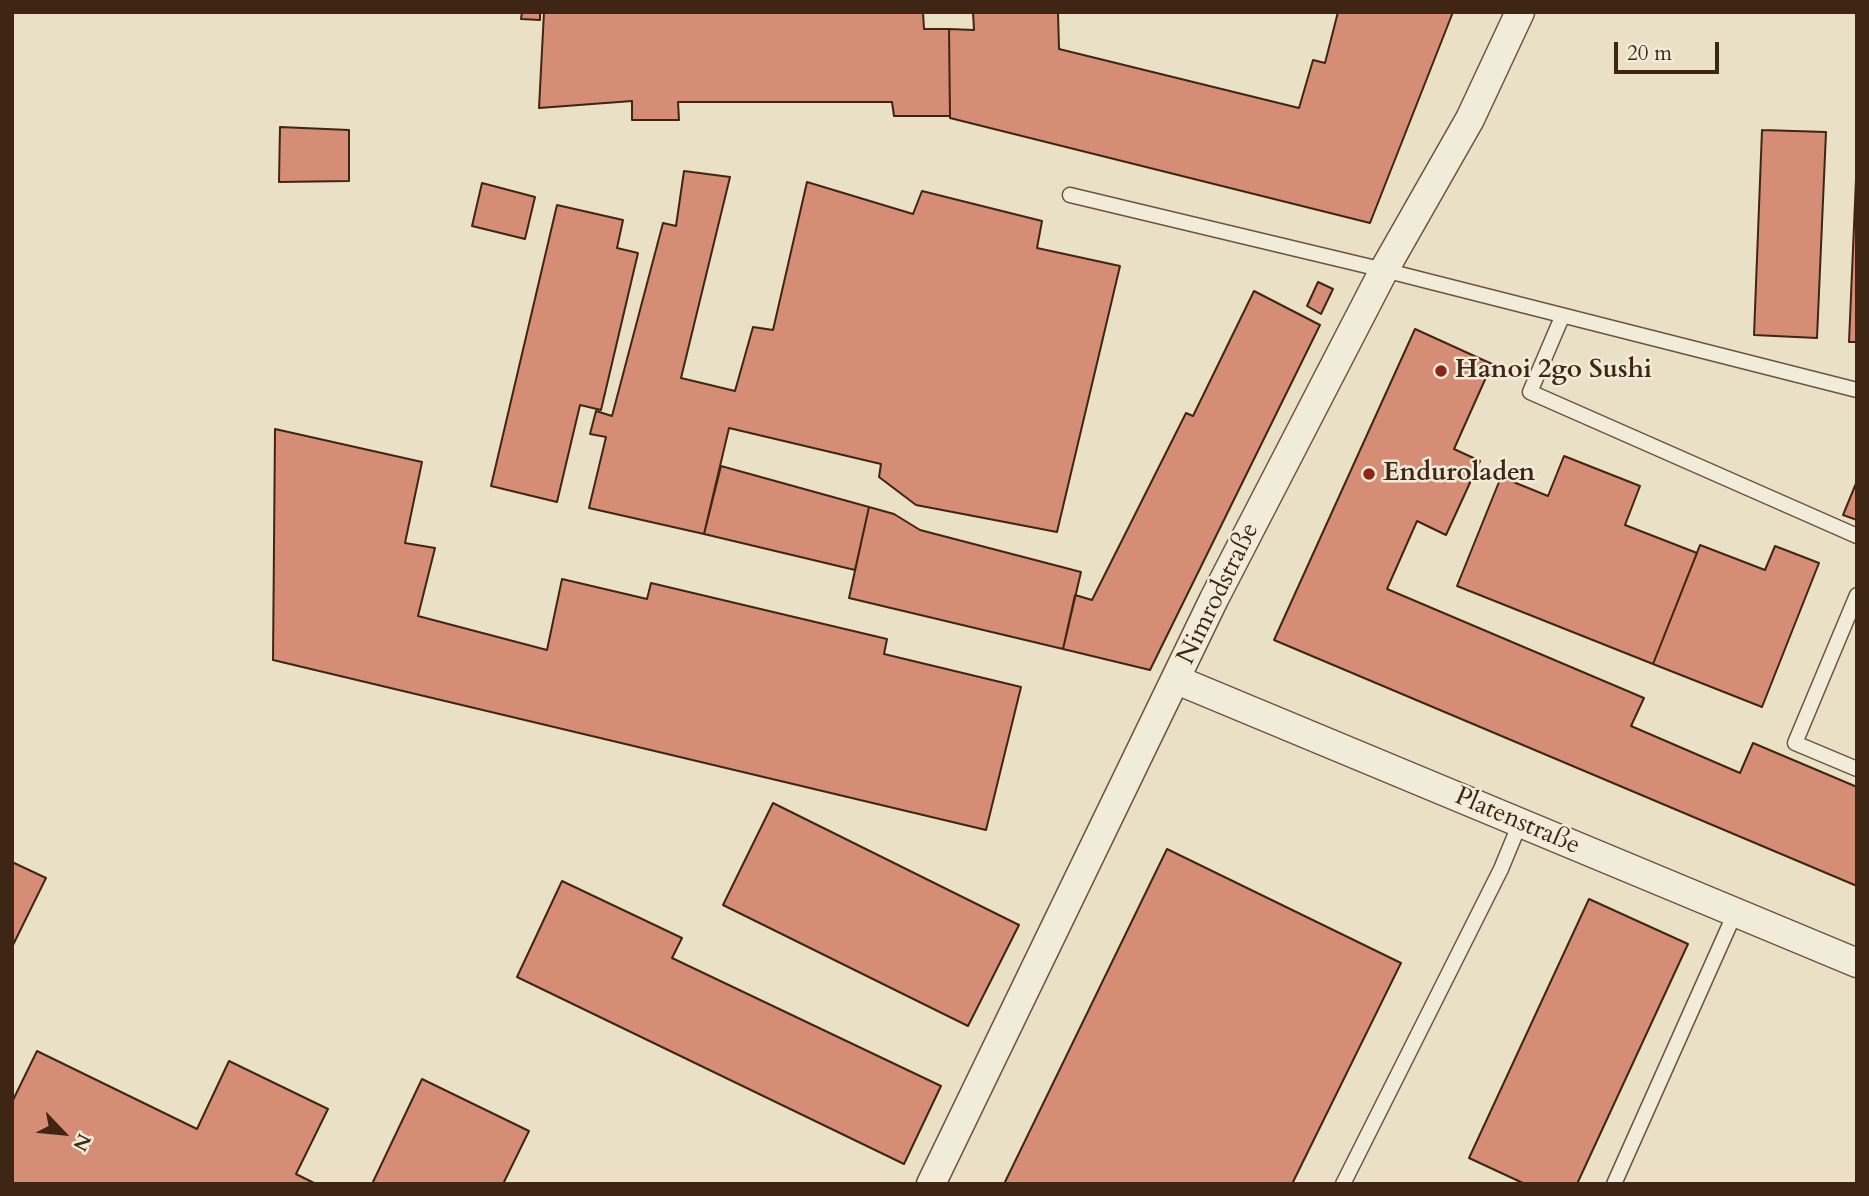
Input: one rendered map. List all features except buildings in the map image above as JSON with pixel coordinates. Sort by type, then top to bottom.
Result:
[{"type":"street","name":"Nimrodstraße","points":[[931,1184],[1214,599],[1384,270],[1470,119],[1520,12]]},
{"type":"street","name":"Platenstraße","points":[[1177,680],[1857,963]]},
{"type":"lane","points":[[1070,195],[1384,270],[1857,390]]},
{"type":"lane","points":[[1562,317],[1530,392],[1857,536]]},
{"type":"lane","points":[[1857,595],[1795,743],[1857,769]]},
{"type":"lane","points":[[1343,1184],[1502,869],[1520,823]]},
{"type":"lane","points":[[1614,1184],[1735,912]]},
{"type":"place","name":"Hanoi 2go Sushi","points":[[1441,371]]},
{"type":"place","name":"Enduroladen","points":[[1369,474]]}]
